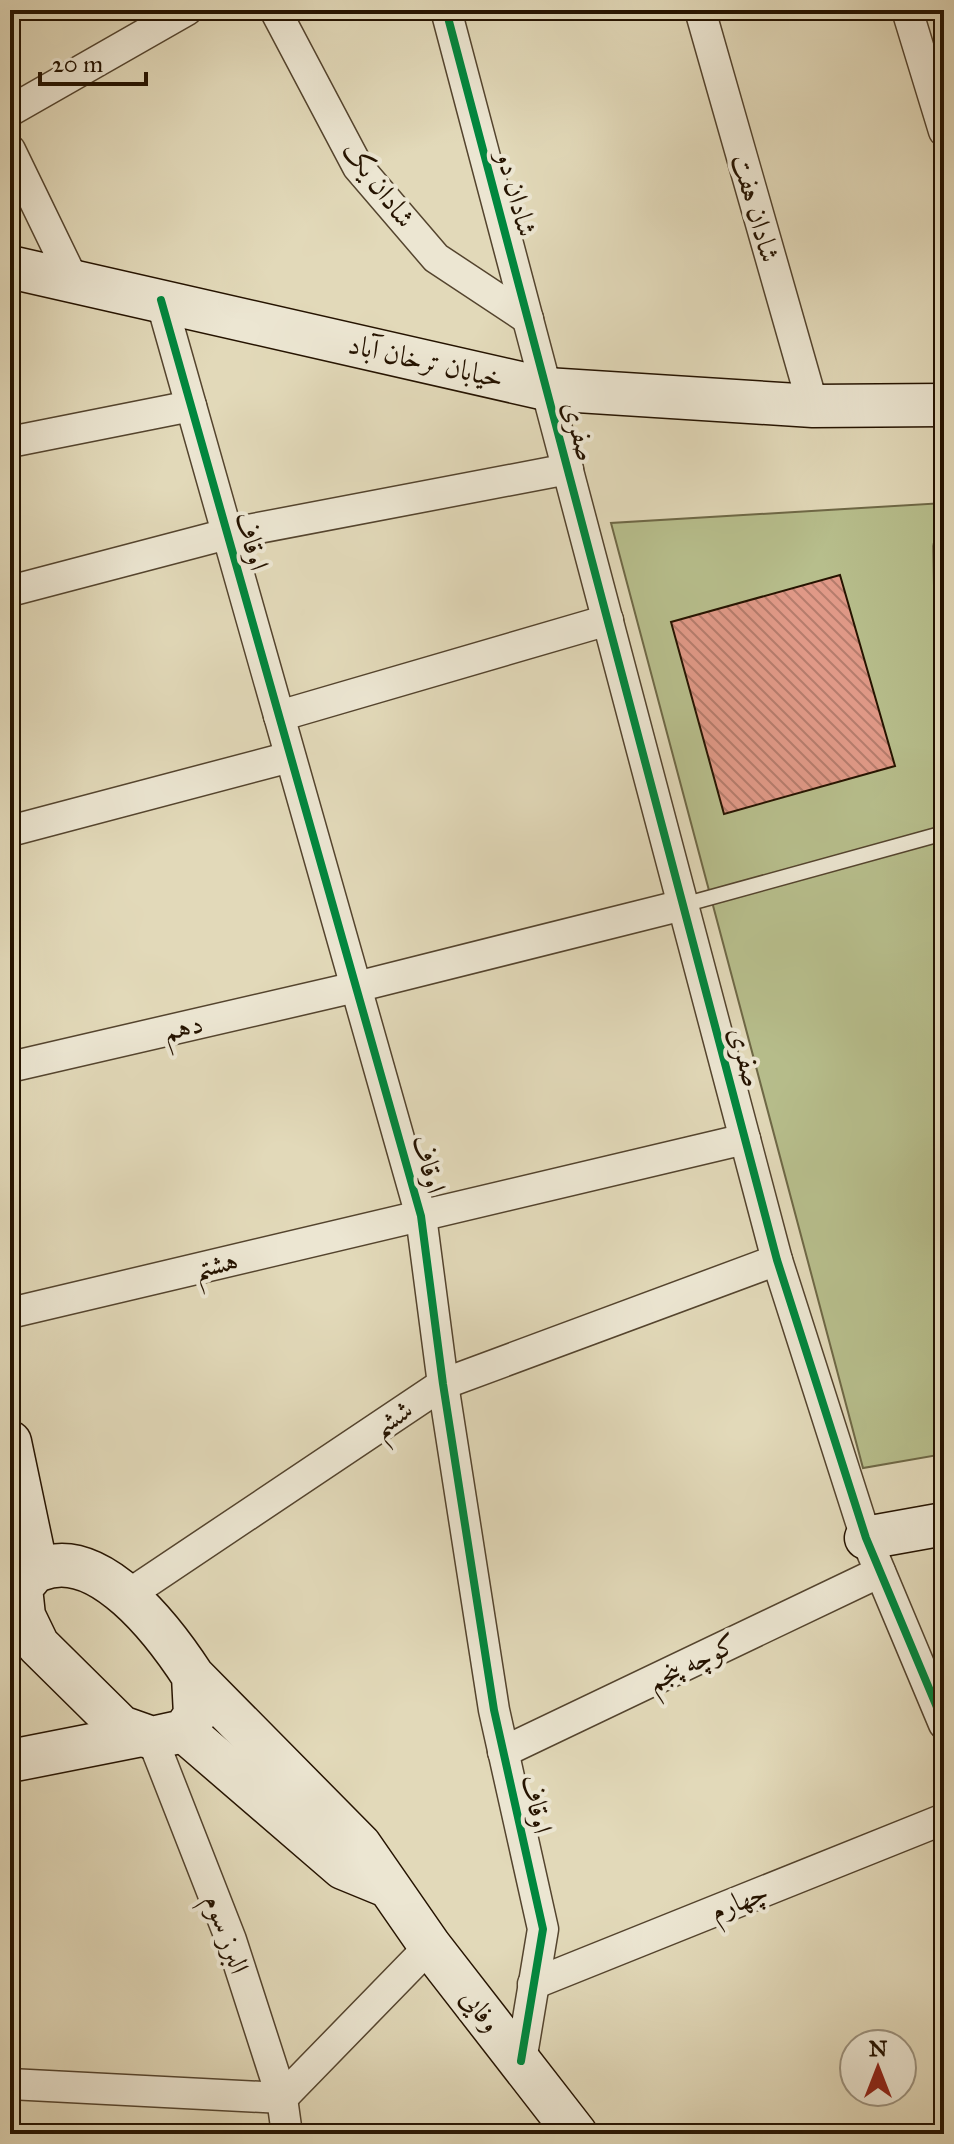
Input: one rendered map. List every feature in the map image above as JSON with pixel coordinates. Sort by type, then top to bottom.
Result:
[{"type":"street","points":[[10,111],[187,10]]},
{"type":"street","name":"شادان یک","points":[[275,10],[358,167],[436,258],[528,319]]},
{"type":"street","name":"شادان دو","points":[[446,10],[546,389]]},
{"type":"street","name":"شادان هفت","points":[[700,10],[813,406]]},
{"type":"street","points":[[907,10],[944,131]]},
{"type":"street","points":[[10,150],[73,280]]},
{"type":"street","name":"خیابان ترخان آباد","points":[[10,267],[546,389],[813,406],[944,403]]},
{"type":"street","name":"اوقاف","points":[[161,300],[421,1216],[443,1384],[503,1752],[543,1929],[521,2061]]},
{"type":"street","name":"صفری","points":[[546,389],[777,1260],[873,1555],[944,1724]]},
{"type":"street","points":[[10,442],[191,406]]},
{"type":"street","points":[[10,591],[227,534],[568,469]]},
{"type":"street","points":[[279,716],[608,620]]},
{"type":"street","points":[[10,831],[290,757]]},
{"type":"street","name":"دهم","points":[[10,1067],[356,987],[683,905]]},
{"type":"street","name":"هشتم","points":[[10,1313],[745,1139]]},
{"type":"street","name":"ششم","points":[[125,1597],[443,1384],[777,1260]]},
{"type":"street","points":[[10,1442],[25,1576],[21,1588],[24,1616],[20,1638],[38,1645],[66,1677],[121,1727],[159,1735],[343,1868],[387,1886]]},
{"type":"street","points":[[873,1555],[944,1524]]},
{"type":"street","name":"کوچه پنجم","points":[[503,1752],[873,1555]]},
{"type":"street","name":"وفایی","points":[[25,1576],[68,1565],[100,1575],[173,1645],[193,1676],[360,1845],[430,1946],[576,2134]]},
{"type":"street","points":[[10,1761],[159,1735],[195,1715],[193,1676]]},
{"type":"street","name":"البرز سوم","points":[[159,1735],[231,1940],[282,2098],[287,2134]]},
{"type":"street","name":"چهارم","points":[[533,1984],[944,1819]]},
{"type":"street","points":[[10,2084],[282,2098],[430,1946]]},
{"type":"lane","points":[[941,546],[944,784]]},
{"type":"lane","points":[[683,905],[944,833]]},
{"type":"green space","points":[[944,503],[944,1454],[863,1468],[611,523]]},
{"type":"building","points":[[840,575],[895,766],[724,814],[671,622]]},
{"type":"cycle path","points":[[446,10],[777,1260],[866,1538],[944,1724]]},
{"type":"cycle path","points":[[161,300],[421,1216],[443,1384],[494,1710],[543,1929],[521,2061]]}]
